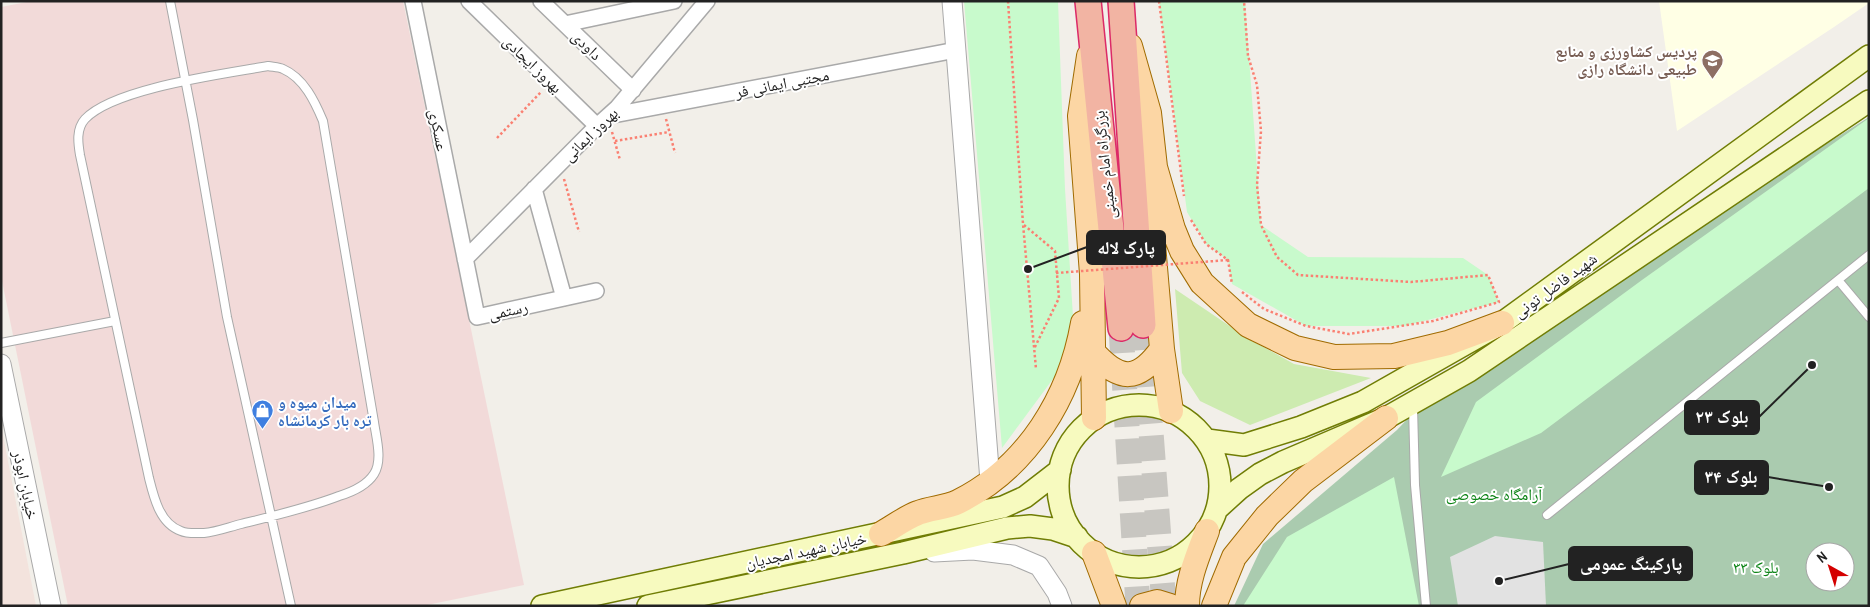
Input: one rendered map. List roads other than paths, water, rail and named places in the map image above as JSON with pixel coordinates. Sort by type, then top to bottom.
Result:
[{"type":"highway","name":"بزرگراه امام خمینی","points":[[1088,1],[1092,42],[1132,327],[1122,11]]},
{"type":"main road","points":[[1122,11],[1149,113],[1155,167],[1151,221],[1162,349],[1171,410]]},
{"type":"main road","points":[[1092,42],[1080,116],[1092,274],[1094,418]]},
{"type":"main road","name":"شهید فاضل تونی","points":[[1207,440],[1244,445],[1300,427],[1363,402],[1502,324],[1869,56]]},
{"type":"main road","name":"شهید فاضل تونی","points":[[1217,509],[1239,489],[1260,474],[1386,418],[1470,371],[1869,101]]},
{"type":"main road","points":[[1155,167],[1182,251],[1202,283],[1248,325],[1295,348],[1334,358],[1394,356],[1448,343],[1502,324]]},
{"type":"main road","points":[[881,534],[918,513],[957,502],[990,481],[1018,458],[1061,396],[1078,351],[1092,274]]},
{"type":"main road","points":[[1093,352],[1112,371],[1120,374],[1137,373],[1151,364],[1162,349]]},
{"type":"main road","points":[[1187,606],[1192,571],[1217,509],[1221,486],[1217,462],[1207,440],[1191,423],[1171,410],[1145,404],[1119,407],[1094,418],[1079,432],[1067,450],[1060,470],[1059,494],[1064,517],[1077,537],[1094,553],[1117,564],[1142,567],[1167,562],[1190,549],[1207,531]]},
{"type":"main road","points":[[1214,606],[1234,557],[1267,516],[1302,481],[1386,418]]},
{"type":"main road","points":[[1262,439],[1258,451],[1260,456],[1264,462],[1275,466]]},
{"type":"main road","name":"خیابان شهید امجدیان","points":[[542,606],[582,602],[1003,507],[1025,497],[1060,470]]},
{"type":"main road","name":"خیابان شهید امجدیان","points":[[648,606],[903,553],[1007,528],[1030,526],[1054,529],[1077,537]]},
{"type":"main road","points":[[1094,553],[1114,606]]},
{"type":"main road","points":[[1142,606],[1157,602],[1170,606]]},
{"type":"street","name":"عسکری","points":[[413,1],[465,259]]},
{"type":"street","name":"بهروز ایجادی","points":[[469,1],[550,81],[602,121]]},
{"type":"street","name":"داودی","points":[[541,1],[633,90]]},
{"type":"street","points":[[565,24],[674,1]]},
{"type":"street","name":"بهروز ایمانی","points":[[465,259],[633,90],[707,1]]},
{"type":"street","points":[[952,1],[990,481]]},
{"type":"street","name":"مجتبی ایمانی فر","points":[[602,121],[663,106],[956,50]]},
{"type":"street","points":[[534,189],[564,298]]},
{"type":"street","name":"رستمی","points":[[465,259],[478,317],[596,292]]},
{"type":"street","name":"خیابان ابوذر","points":[[1,364],[51,606]]},
{"type":"street","points":[[903,553],[973,550],[1013,555],[1039,566],[1057,593],[1062,606]]},
{"type":"lane","points":[[170,1],[186,81],[227,317],[291,606]]},
{"type":"lane","points":[[268,66],[284,69],[308,91],[323,121],[357,331],[374,422],[377,446],[375,473],[366,483],[340,496],[272,516],[205,533],[183,532],[173,528],[156,504],[115,321],[77,138],[84,120],[99,108],[133,94],[186,81],[268,66]]},
{"type":"lane","points":[[1547,515],[1869,254]]},
{"type":"lane","points":[[1838,280],[1869,317]]},
{"type":"lane","points":[[1,343],[115,321]]},
{"type":"lane","points":[[1413,404],[1415,485],[1426,606]]},
{"type":"tunnel","points":[[1143,325],[1164,606]]},
{"type":"tunnel","points":[[1121,328],[1138,606]]},
{"type":"place","name":"پردیس کشاورزی و منابع طبیعی دانشگاه رازی","points":[[1713,79]]},
{"type":"place","name":"پارک لاله","points":[[1028,269]]},
{"type":"place","name":"بلوک ۲۳","points":[[1812,365]]},
{"type":"place","name":"میدان میوه و تره بار کرمانشاه","points":[[262,430]]},
{"type":"place","name":"بلوک ۳۴","points":[[1829,487]]},
{"type":"place","name":"پارکینگ عمومی","points":[[1499,581]]},
{"type":"park label","name":"آرامگاه خصوصی","points":[[1494,494]]},
{"type":"park label","name":"بلوک ۳۳","points":[[1756,567]]}]
